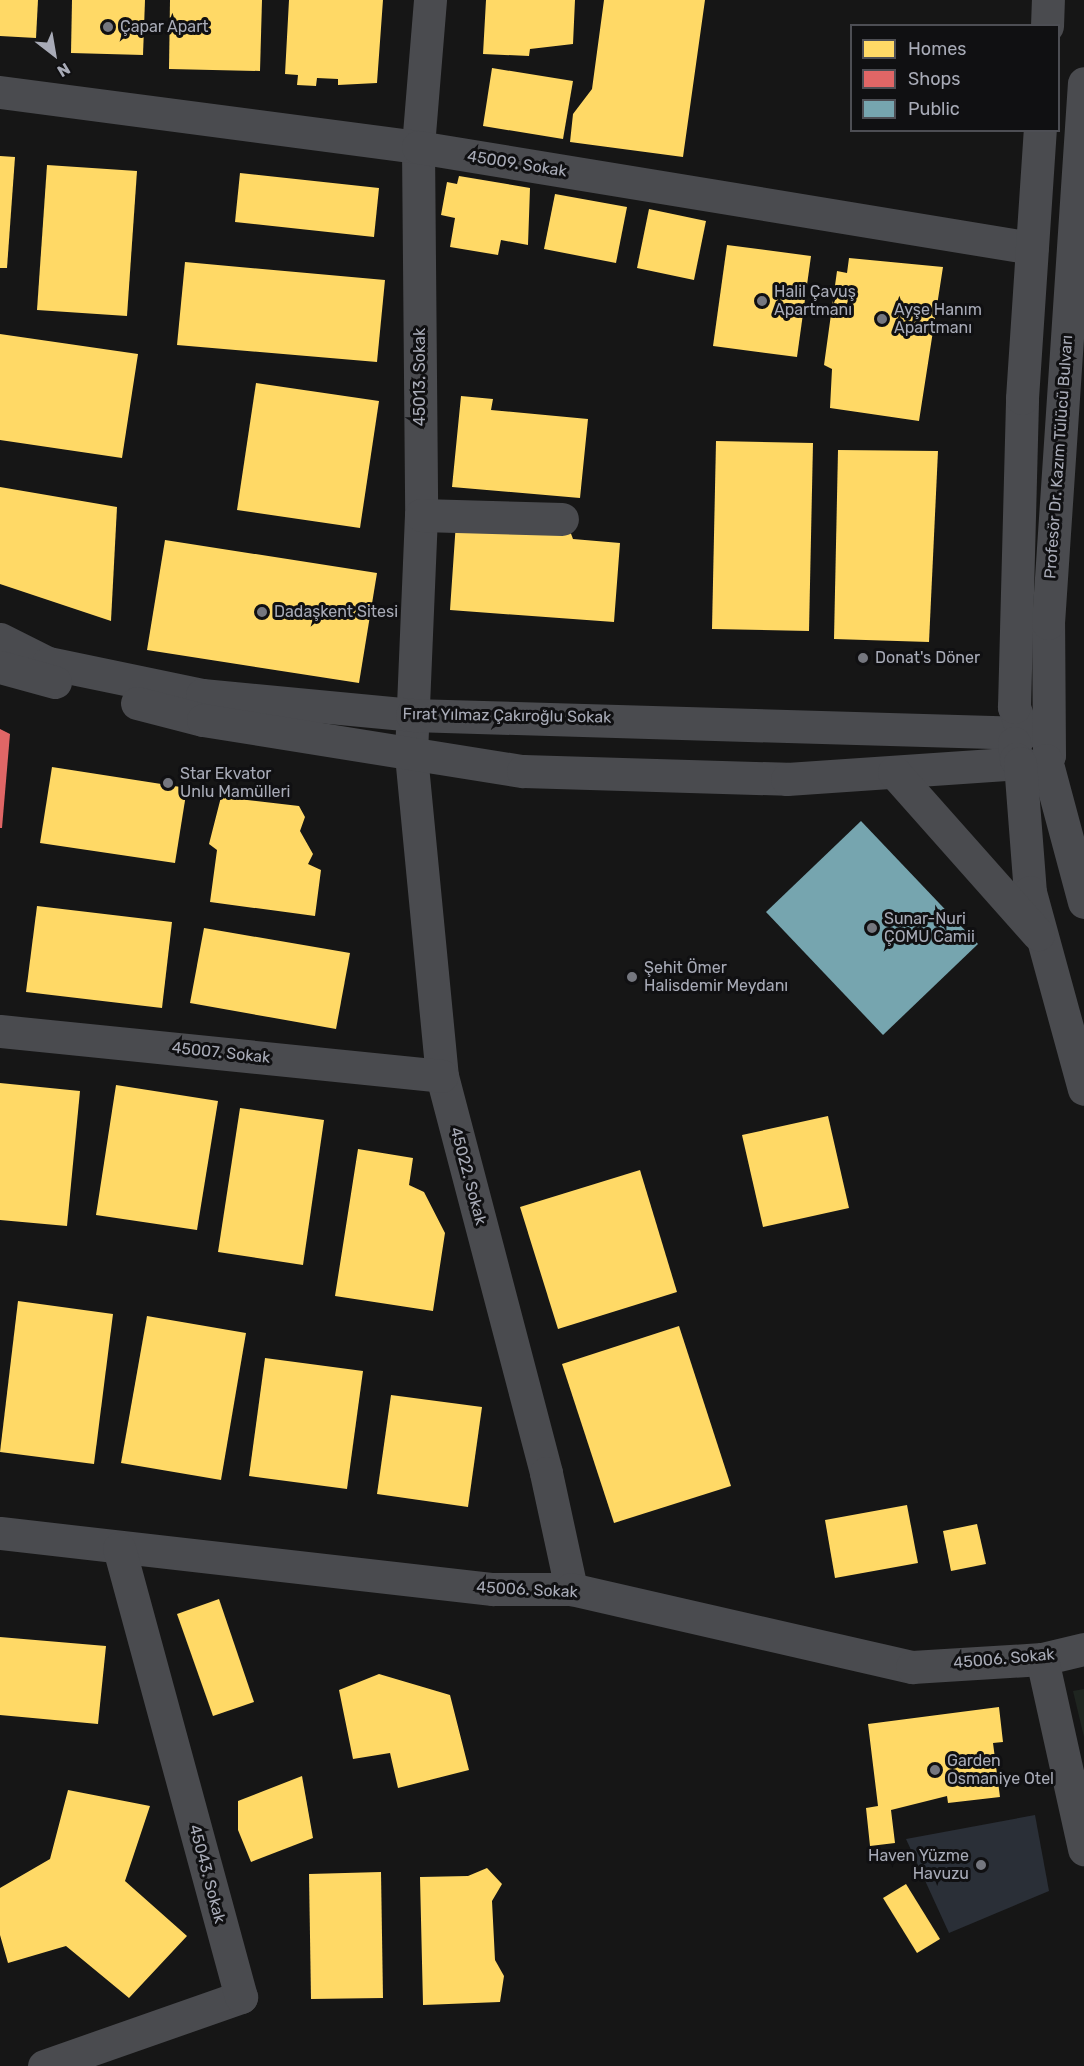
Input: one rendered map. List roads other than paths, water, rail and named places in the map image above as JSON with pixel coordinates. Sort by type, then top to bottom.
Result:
[{"type":"street","name":"45013. Sokak","points":[[411,755],[422,515],[418,147],[430,0]]},
{"type":"street","points":[[1047,24],[1048,0]]},
{"type":"street","name":"Profesör Dr. Kazım Tülücü Bulvarı","points":[[1084,83],[1033,742],[1030,892],[1084,1089]]},
{"type":"street","name":"45009. Sokak","points":[[0,92],[418,147],[1032,248]]},
{"type":"street","name":"Profesör Dr. Kazım Tülücü Bulvarı","points":[[1040,132],[1022,398],[1014,707],[1033,742],[1084,902]]},
{"type":"street","points":[[422,515],[562,519]]},
{"type":"street","name":"Fırat Yılmaz Çakıroğlu Sokak","points":[[0,639],[48,663],[202,695],[412,715],[1033,742]]},
{"type":"street","points":[[0,667],[203,720],[411,755],[535,771],[787,779],[894,772],[1033,742]]},
{"type":"street","name":"45022. Sokak","points":[[411,755],[442,1076],[546,1473],[572,1589]]},
{"type":"street","points":[[894,772],[1043,940]]},
{"type":"street","name":"45007. Sokak","points":[[0,1031],[442,1076]]},
{"type":"street","name":"45006. Sokak","points":[[0,1533],[492,1589],[572,1589],[912,1667],[1042,1659],[1084,1649]]},
{"type":"street","name":"45043. Sokak","points":[[44,2066],[241,1997],[119,1548]]},
{"type":"street","points":[[1042,1659],[1084,1849]]},
{"type":"place","name":"Çapar Apart","points":[[108,27]]},
{"type":"place","name":"Halil Çavuş Apartmanı","points":[[762,301]]},
{"type":"place","name":"Ayşe Hanım Apartmanı","points":[[882,319]]},
{"type":"place","name":"Dadaşkent Sitesi","points":[[262,612]]},
{"type":"place","name":"Donat's Döner","points":[[863,658]]},
{"type":"place","name":"Star Ekvator Unlu Mamülleri","points":[[168,783]]},
{"type":"place","name":"Sunar-Nuri ÇOMU Camii","points":[[872,928]]},
{"type":"place","name":"Şehit Ömer Halisdemir Meydanı","points":[[632,977]]},
{"type":"place","name":"Garden Osmaniye Otel","points":[[935,1770]]},
{"type":"place","name":"Haven Yüzme Havuzu","points":[[981,1865]]}]
